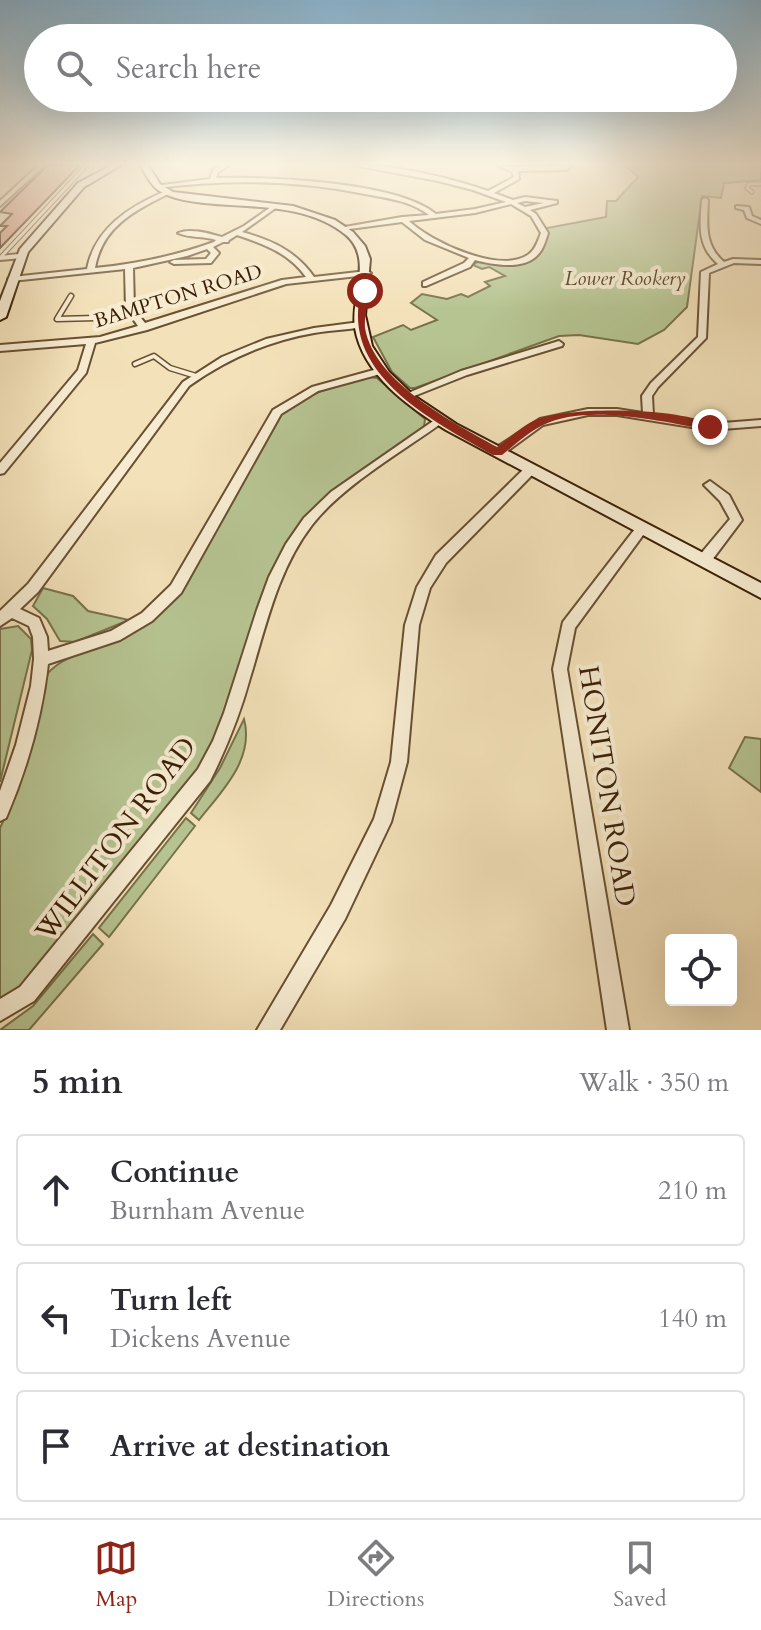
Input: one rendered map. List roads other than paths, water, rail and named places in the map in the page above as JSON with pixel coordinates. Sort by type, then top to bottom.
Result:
[{"type":"street","points":[[1,311],[19,256],[56,213]]},
{"type":"street","points":[[91,270],[93,253],[116,221],[128,213]]},
{"type":"street","points":[[12,279],[171,260],[204,262],[213,257],[215,250],[210,248],[240,234],[266,213]]},
{"type":"street","points":[[310,213],[342,228],[359,245],[367,273],[360,325],[381,371],[406,396],[439,420],[761,591]]},
{"type":"street","points":[[342,228],[445,213]]},
{"type":"street","points":[[402,219],[426,240],[474,257],[512,261],[534,255],[541,244],[541,231],[529,213]]},
{"type":"street","points":[[704,213],[703,242],[710,255],[722,264]]},
{"type":"street","points":[[181,233],[204,234],[226,241]]},
{"type":"street","points":[[240,234],[274,245],[303,266],[310,277]]},
{"type":"street","points":[[0,258],[19,256]]},
{"type":"street","points":[[426,284],[467,265],[474,257]]},
{"type":"street","points":[[648,415],[647,396],[654,385],[702,338],[705,272],[722,264],[761,262]]},
{"type":"street","points":[[129,266],[130,309],[144,328]]},
{"type":"street","name":"BAMPTON ROAD","points":[[0,348],[91,341],[144,328],[264,288],[310,277],[367,273]]},
{"type":"street","points":[[0,812],[28,726],[41,660],[42,636],[38,628],[6,615],[33,588],[167,407],[196,376],[225,359],[291,334],[360,325]]},
{"type":"street","points":[[0,470],[83,371],[91,341]]},
{"type":"street","points":[[406,396],[464,373],[559,344]]},
{"type":"street","points":[[41,660],[122,633],[164,602],[176,589],[277,412],[315,389],[381,371]]},
{"type":"street","points":[[498,452],[540,422],[562,416],[617,412],[710,427],[761,423]]},
{"type":"street","name":"WILLITON ROAD","points":[[0,1011],[27,994],[204,775],[224,736],[276,581],[306,524],[325,505],[439,420]]},
{"type":"street","points":[[268,1030],[338,912],[382,822],[399,762],[412,625],[424,587],[441,559],[531,469]]},
{"type":"street","points":[[704,560],[736,520],[725,498],[710,485]]},
{"type":"street","name":"HONITON ROAD","points":[[618,1030],[560,669],[568,626],[642,528]]},
{"type":"lane","points":[[0,258],[42,213]]},
{"type":"lane","points":[[71,296],[57,319],[135,317]]},
{"type":"lane","points":[[135,364],[154,356],[170,368],[196,376]]},
{"type":"park label","name":"Lower Rookery","points":[[625,278]]}]
